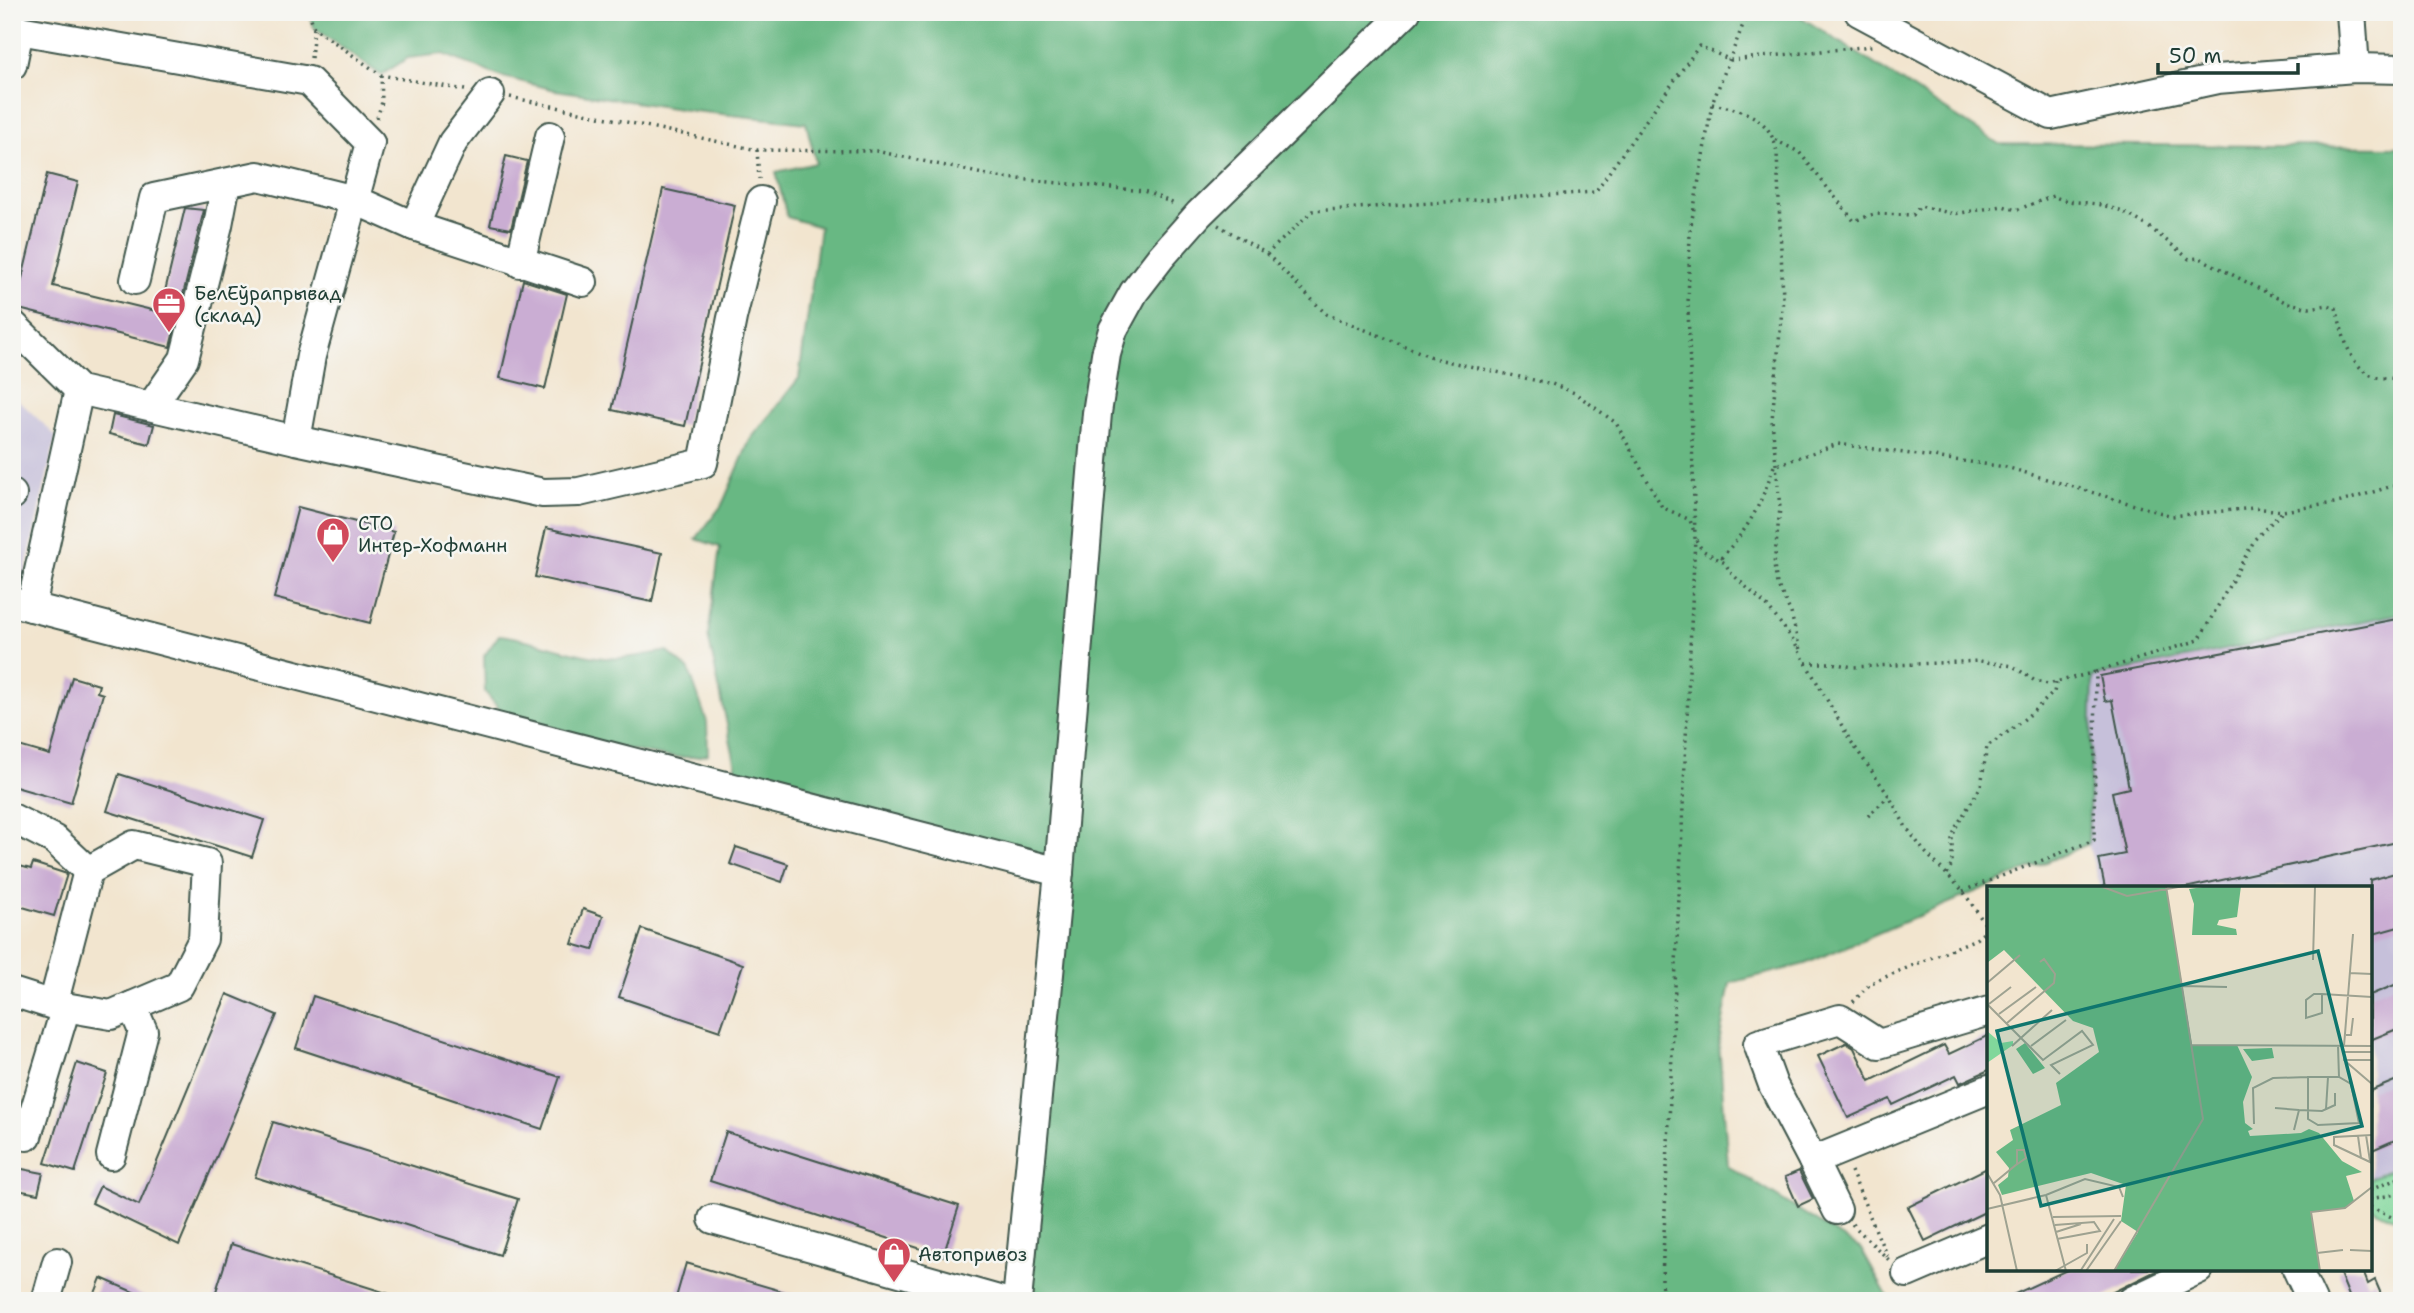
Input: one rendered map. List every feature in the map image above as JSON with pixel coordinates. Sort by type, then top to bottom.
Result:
[{"type":"street","points":[[1017,1301],[1059,872],[1097,413],[1105,354],[1113,330],[1134,292],[1199,214],[1406,12]]},
{"type":"street","points":[[1859,12],[2051,115],[2217,79],[2356,68],[2402,69]]},
{"type":"street","points":[[2351,12],[2356,68]]},
{"type":"street","points":[[12,65],[19,30],[309,81],[370,143],[311,356],[296,440]]},
{"type":"street","points":[[414,226],[453,142],[490,94]]},
{"type":"street","points":[[520,263],[550,136]]},
{"type":"street","points":[[135,280],[154,198],[258,176],[355,200],[414,226],[583,282]]},
{"type":"street","points":[[152,405],[184,359],[226,183]]},
{"type":"street","points":[[12,324],[79,390],[543,493],[579,492],[703,463],[732,318],[761,201]]},
{"type":"street","points":[[79,390],[22,605],[1059,872]]},
{"type":"street","points":[[12,818],[55,840],[88,871]]},
{"type":"street","points":[[12,992],[59,1006],[111,1015],[179,986],[203,939],[207,863],[134,845],[88,871],[59,1006],[27,1136]]},
{"type":"street","points":[[111,1154],[143,1031],[132,1006]]},
{"type":"street","points":[[1837,1210],[1773,1085],[1758,1044],[1840,1019],[1879,1044],[1967,1020],[1987,1012]]},
{"type":"street","points":[[1813,1161],[1987,1090]]},
{"type":"street","points":[[713,1219],[1002,1301]]},
{"type":"street","points":[[1898,1266],[1987,1239]]},
{"type":"street","points":[[46,1301],[57,1262]]},
{"type":"street","points":[[2132,1301],[2196,1271]]},
{"type":"street","points":[[2299,1271],[2312,1301]]},
{"type":"path","points":[[309,12],[314,28],[309,81]]},
{"type":"path","points":[[1661,1301],[1695,537],[1688,305],[1690,231],[1712,104],[1748,12]]},
{"type":"path","points":[[314,28],[381,75],[552,104],[757,150],[876,151],[997,177],[1144,191],[1199,214],[1267,254],[1326,314],[1437,359],[1552,384],[1575,393],[1616,423],[1653,495],[1667,510],[1690,520],[1702,550],[1721,558],[1731,573],[1766,606],[1801,653]]},
{"type":"path","points":[[1267,254],[1312,211],[1595,192],[1699,46],[1731,60],[1875,45]]},
{"type":"path","points":[[370,143],[382,102],[381,75]]},
{"type":"path","points":[[1712,104],[1737,109],[1761,120],[1774,140],[1783,299],[1772,420],[1774,466],[1780,508],[1774,555],[1777,584],[1791,613],[1805,663],[1857,751],[1924,851],[1963,891],[1987,928]]},
{"type":"path","points":[[1774,140],[1799,152],[1854,221],[1874,214],[1913,215],[1920,206],[1954,214],[2003,205],[2016,210],[2053,196],[2066,202],[2101,205],[2133,217],[2189,259],[2200,258],[2285,302],[2309,308],[2328,305],[2336,308],[2344,342],[2358,365],[2374,376],[2402,380]]},
{"type":"path","points":[[757,150],[761,201]]},
{"type":"path","points":[[1774,466],[1839,444],[2006,467],[2172,516],[2254,508],[2283,510],[2341,502],[2402,483]]},
{"type":"path","points":[[1721,558],[1759,509],[1774,466]]},
{"type":"path","points":[[1805,663],[1831,663],[1853,667],[1980,661],[2013,666],[2042,683],[2096,672],[2199,640],[2255,539],[2283,510]]},
{"type":"path","points":[[1963,891],[2094,840],[2096,672]]},
{"type":"path","points":[[1946,875],[1952,864],[1952,838],[1956,827],[1981,786],[1982,764],[1987,746],[2020,724],[2023,718],[2054,692],[2056,682]]},
{"type":"path","points":[[1868,816],[1889,796]]},
{"type":"path","points":[[1840,1019],[1871,983],[1976,939],[1987,931]]},
{"type":"path","points":[[1842,1150],[1898,1266]]},
{"type":"path","points":[[2372,1189],[2402,1177]]},
{"type":"path","points":[[2372,1199],[2402,1193]]},
{"type":"path","points":[[2372,1208],[2402,1222]]},
{"type":"path","points":[[1837,1210],[1898,1266]]},
{"type":"shaded area","points":[[12,394],[56,436],[21,590],[12,588]]},
{"type":"shaded area","points":[[2402,613],[2402,1165],[2372,1177],[2372,886],[2100,886],[2088,844],[2093,677]]},
{"type":"green space","points":[[309,12],[1793,12],[1999,144],[2402,147],[2402,613],[2093,677],[2088,844],[1805,964],[1730,983],[1719,1043],[1728,1166],[1861,1249],[1890,1301],[1017,1301],[1059,872],[741,790],[708,636],[720,547],[696,539],[722,505],[750,440],[799,378],[820,227],[787,217],[776,172],[816,163],[806,123],[693,111],[555,90],[499,76],[443,54],[408,58],[381,75],[314,28]]},
{"type":"green space","points":[[499,635],[605,658],[667,651],[689,670],[707,722],[708,754],[689,757],[664,756],[635,751],[500,710],[485,692],[484,656]]},
{"type":"green space","points":[[2402,1165],[2402,1222],[2372,1208],[2372,1177]]},
{"type":"building","points":[[506,156],[527,161],[511,229],[490,225]]},
{"type":"building","points":[[47,174],[78,182],[53,286],[160,312],[185,208],[204,210],[170,347],[15,308]]},
{"type":"building","points":[[663,189],[735,205],[685,426],[612,410]]},
{"type":"building","points":[[523,280],[567,294],[545,389],[500,378]]},
{"type":"building","points":[[113,415],[154,425],[149,444],[109,434]]},
{"type":"building","points":[[298,507],[394,532],[370,623],[274,598]]},
{"type":"building","points":[[546,528],[662,553],[652,602],[535,577]]},
{"type":"building","points":[[2402,618],[2402,841],[2194,886],[2105,886],[2099,859],[2125,854],[2112,792],[2129,788],[2112,700],[2105,701],[2100,676]]},
{"type":"building","points":[[72,677],[99,685],[97,692],[103,694],[71,803],[12,786],[12,744],[50,755]]},
{"type":"building","points":[[119,774],[264,820],[252,857],[107,811]]},
{"type":"building","points":[[736,847],[788,864],[782,882],[730,864]]},
{"type":"building","points":[[33,863],[67,874],[54,916],[12,904],[12,864],[31,869]]},
{"type":"building","points":[[2402,871],[2402,926],[2372,934],[2370,880]]},
{"type":"building","points":[[583,909],[603,916],[593,950],[572,944]]},
{"type":"building","points":[[642,929],[743,964],[720,1031],[619,997]]},
{"type":"building","points":[[2402,982],[2402,1027],[2372,1039],[2372,994]]},
{"type":"building","points":[[227,994],[277,1015],[179,1245],[92,1203],[100,1186],[139,1205]]},
{"type":"building","points":[[313,996],[560,1077],[542,1129],[296,1048]]},
{"type":"building","points":[[1987,1036],[1987,1071],[1960,1083],[1956,1075],[1893,1105],[1890,1099],[1848,1118],[1818,1056],[1846,1043],[1854,1048],[1870,1081],[1944,1045],[1949,1054]]},
{"type":"building","points":[[77,1063],[107,1073],[75,1172],[45,1163]]},
{"type":"building","points":[[2402,1078],[2402,1137],[2372,1150],[2372,1090]]},
{"type":"building","points":[[273,1122],[518,1199],[500,1255],[255,1177]]},
{"type":"building","points":[[726,1132],[959,1206],[943,1256],[710,1181]]},
{"type":"building","points":[[12,1167],[43,1173],[38,1194],[12,1189]]},
{"type":"building","points":[[1987,1168],[1987,1211],[1925,1241],[1908,1207]]},
{"type":"building","points":[[1799,1171],[1813,1199],[1798,1206],[1785,1177]]},
{"type":"building","points":[[231,1244],[399,1297],[399,1301],[213,1301]]},
{"type":"building","points":[[686,1263],[802,1297],[801,1301],[675,1301]]},
{"type":"building","points":[[2065,1271],[2156,1271],[2095,1301],[2000,1301]]},
{"type":"building","points":[[2339,1271],[2363,1271],[2368,1284],[2375,1280],[2384,1301],[2351,1301]]},
{"type":"building","points":[[101,1278],[154,1301],[92,1301]]},
{"type":"place","name":"БелЕўрапрывад (склад)","points":[[169,334]]},
{"type":"place","name":"СТО Интер-Хофманн","points":[[333,564]]},
{"type":"place","name":"Автопривоз","points":[[894,1284]]}]
